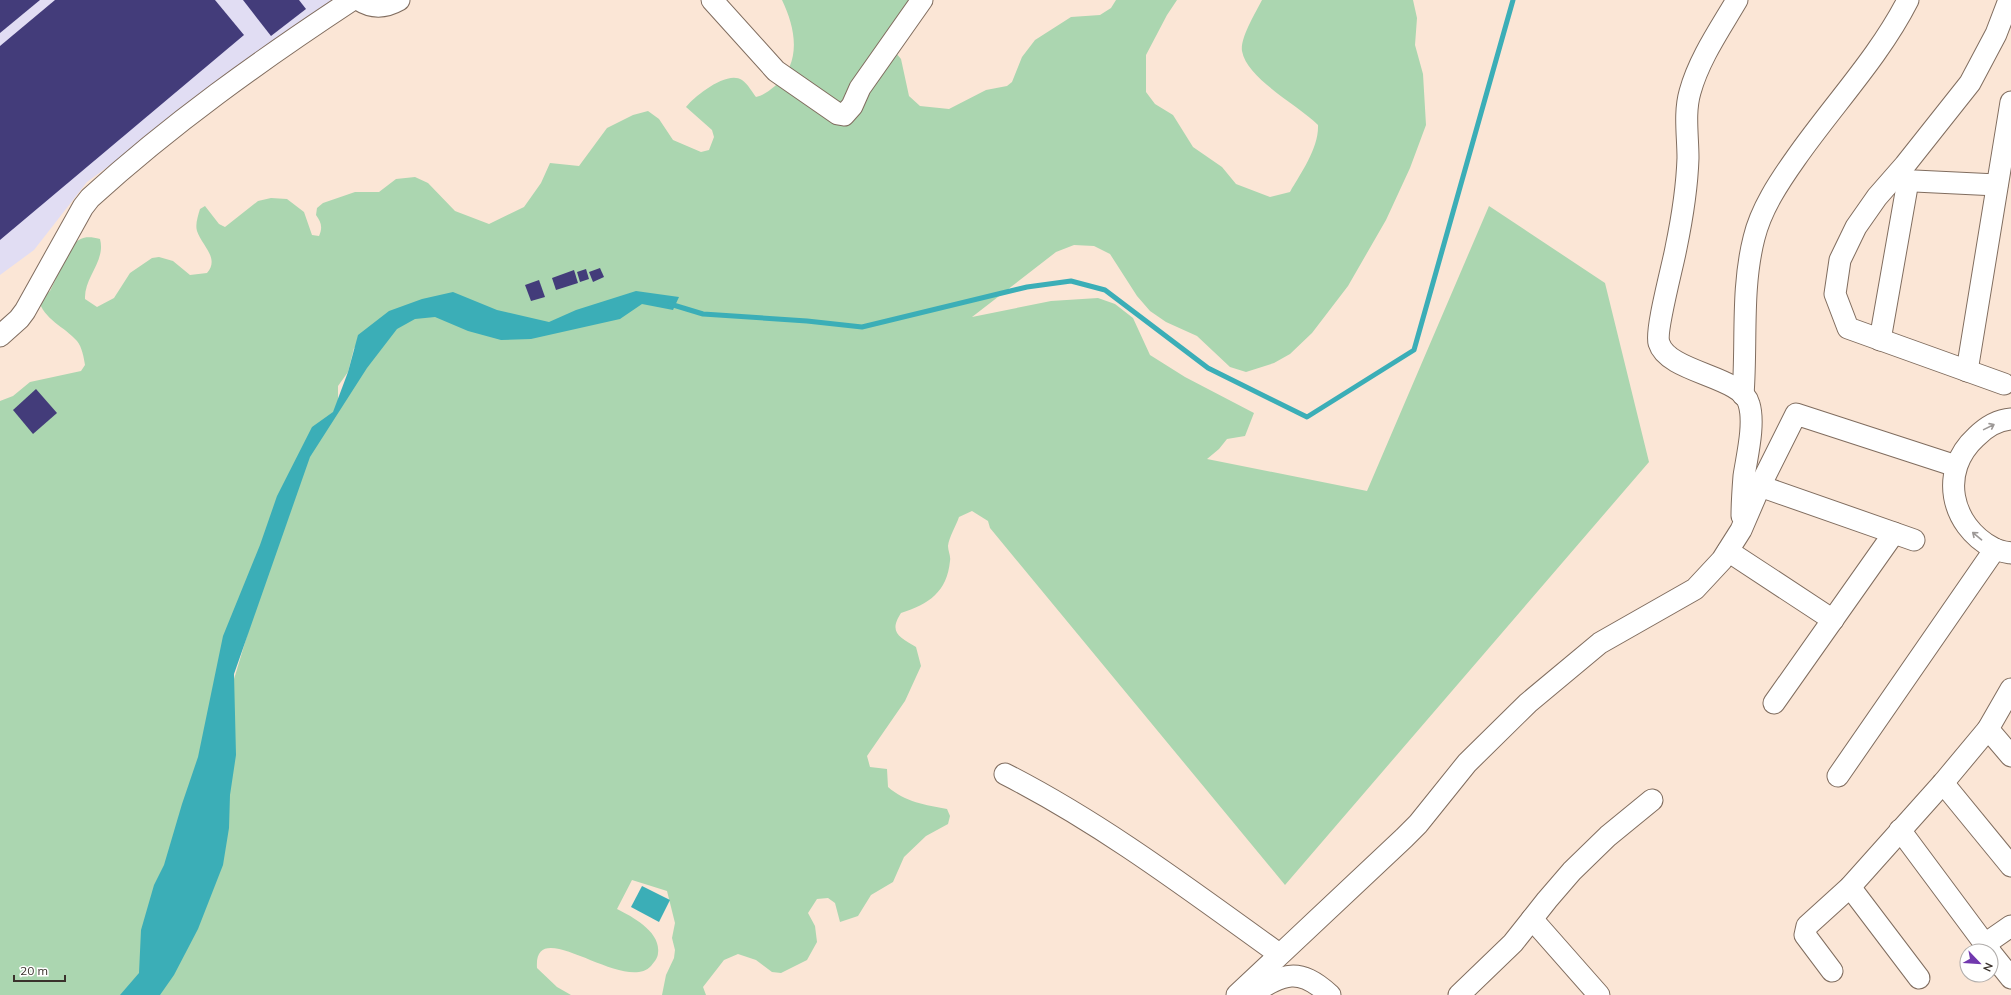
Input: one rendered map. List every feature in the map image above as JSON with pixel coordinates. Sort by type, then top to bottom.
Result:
[{"type":"street","points":[[0,336],[19,320],[25,311],[82,207],[90,198],[224,89],[275,52],[352,0]]},
{"type":"street","points":[[359,0],[376,7],[392,4],[399,0]]},
{"type":"street","points":[[712,0],[763,58],[784,78],[838,114],[844,115],[852,106],[860,88],[922,0]]},
{"type":"street","points":[[1736,0],[1696,73],[1690,92],[1687,110],[1688,159],[1684,198],[1672,271],[1659,325],[1659,342],[1665,352],[1675,360],[1728,384],[1743,395],[1749,402],[1751,412],[1741,530]]},
{"type":"street","points":[[1743,395],[1748,265],[1754,237],[1762,215],[1788,170],[1893,29],[1908,0]]},
{"type":"street","points":[[1880,340],[1899,180],[1905,165],[1970,84],[1996,34],[2009,0]]},
{"type":"street","points":[[1966,371],[2003,185],[2011,102]]},
{"type":"street","points":[[1899,180],[2003,185]]},
{"type":"street","points":[[1899,180],[1856,227],[1840,260],[1835,294],[1848,328],[2004,384]]},
{"type":"street","points":[[1237,995],[1418,824],[1467,764],[1528,704],[1600,643],[1695,589],[1722,560],[1741,530],[1760,486],[1796,414],[1956,466]]},
{"type":"street","points":[[1838,776],[2003,551],[1974,536],[1959,515],[1953,490],[1956,466],[1967,445],[1984,429],[2005,420],[2011,420]]},
{"type":"street","points":[[1760,486],[1914,540]]},
{"type":"street","points":[[1774,703],[1894,533]]},
{"type":"street","points":[[1728,551],[1833,620]]},
{"type":"street","points":[[1832,971],[1805,935],[1805,930],[1810,922],[1850,886],[1943,783],[1988,728],[2011,689]]},
{"type":"street","points":[[1988,728],[2011,756]]},
{"type":"street","points":[[1005,774],[1039,792],[1131,848],[1279,954]]},
{"type":"street","points":[[1943,783],[2011,866]]},
{"type":"street","points":[[1459,995],[1513,943],[1546,900],[1578,866],[1608,836],[1652,800]]},
{"type":"street","points":[[1900,830],[1984,943]]},
{"type":"street","points":[[1850,886],[1919,978]]},
{"type":"street","points":[[1532,919],[1599,995]]},
{"type":"street","points":[[1994,943],[2011,926]]},
{"type":"street","points":[[1999,963],[2011,978]]},
{"type":"street","points":[[1249,995],[1282,976],[1298,975],[1319,985],[1330,995]]},
{"type":"shaded area","points":[[0,0],[334,0],[87,182],[34,250],[0,275]]},
{"type":"green space","points":[[782,0],[917,0],[891,47],[901,59],[909,96],[920,106],[949,109],[986,90],[1007,86],[1012,82],[1022,57],[1035,40],[1071,17],[1100,15],[1111,8],[1116,0],[1177,0],[1167,15],[1146,55],[1146,92],[1155,104],[1173,115],[1193,147],[1222,167],[1236,184],[1270,197],[1290,192],[1304,169],[1316,142],[1318,125],[1274,91],[1253,72],[1246,61],[1242,51],[1243,39],[1262,0],[1413,0],[1417,18],[1415,45],[1423,74],[1426,125],[1410,168],[1386,220],[1348,286],[1312,333],[1290,354],[1274,363],[1246,372],[1230,367],[1197,336],[1166,322],[1150,311],[1137,296],[1110,254],[1094,246],[1074,245],[1056,252],[972,317],[1051,301],[1098,298],[1115,304],[1133,318],[1150,355],[1185,377],[1254,413],[1245,436],[1227,439],[1219,449],[1207,459],[1367,491],[1489,206],[1605,283],[1649,462],[1285,885],[990,528],[988,521],[972,511],[959,517],[951,535],[948,546],[950,559],[948,572],[941,589],[928,601],[901,613],[897,620],[896,630],[898,634],[916,647],[921,666],[905,701],[867,756],[870,767],[887,769],[888,787],[901,796],[916,802],[947,809],[950,816],[948,824],[926,836],[904,857],[893,882],[871,895],[858,916],[840,922],[835,903],[828,898],[817,899],[808,913],[815,926],[817,942],[807,960],[781,973],[772,972],[756,960],[738,954],[724,960],[703,987],[706,995],[662,995],[666,975],[674,958],[675,950],[672,938],[675,923],[667,891],[632,880],[617,909],[631,916],[651,932],[658,945],[657,958],[651,966],[638,972],[621,971],[564,950],[549,948],[540,953],[537,968],[557,987],[571,995],[154,995],[228,699],[288,496],[202,770],[142,976],[131,995],[0,995],[0,401],[13,396],[30,382],[81,371],[85,365],[79,343],[50,318],[41,307],[39,300],[50,291],[74,243],[84,238],[92,237],[100,239],[100,255],[88,283],[85,299],[97,307],[114,298],[130,273],[152,258],[159,257],[173,261],[190,275],[207,273],[211,268],[211,257],[199,236],[196,226],[200,209],[205,206],[219,224],[225,227],[258,201],[271,198],[287,199],[304,212],[312,235],[319,236],[321,225],[316,215],[317,208],[323,203],[355,192],[379,192],[396,179],[415,177],[428,183],[455,211],[489,224],[524,207],[541,183],[550,163],[579,166],[607,128],[633,115],[648,111],[659,119],[673,140],[701,152],[709,150],[714,137],[712,130],[686,107],[704,91],[728,78],[742,80],[756,97],[766,93],[775,86],[784,77],[793,56],[793,34],[787,11]],"holes":[[[370,341],[338,407],[338,386],[348,372],[354,348]]]},
{"type":"water","points":[[636,291],[679,297],[673,310],[642,304],[620,319],[531,339],[501,340],[468,331],[435,317],[415,319],[397,329],[367,368],[310,457],[234,674],[236,755],[230,795],[229,828],[223,865],[198,929],[174,975],[160,995],[120,995],[139,973],[141,930],[154,885],[164,865],[198,757],[223,636],[260,545],[277,496],[312,427],[333,412],[348,372],[358,335],[389,311],[422,299],[453,292],[497,310],[549,322],[576,310]]},
{"type":"water","points":[[642,886],[670,900],[659,922],[631,907]]},
{"type":"building","points":[[0,0],[40,0],[0,33]]},
{"type":"building","points":[[55,0],[215,0],[244,35],[0,240],[0,46]]},
{"type":"building","points":[[243,0],[299,0],[306,9],[271,36]]},
{"type":"building","points":[[600,268],[604,277],[593,282],[589,272]]},
{"type":"building","points":[[586,269],[589,279],[580,282],[577,272]]},
{"type":"building","points":[[574,270],[578,283],[556,290],[552,278]]},
{"type":"building","points":[[539,280],[545,297],[531,301],[525,285]]},
{"type":"building","points":[[36,389],[57,413],[33,434],[13,410]]},
{"type":"waterway","points":[[670,304],[703,314],[807,321],[862,327],[1027,287],[1071,281],[1105,290],[1208,368],[1307,417],[1414,350],[1513,0]]}]
